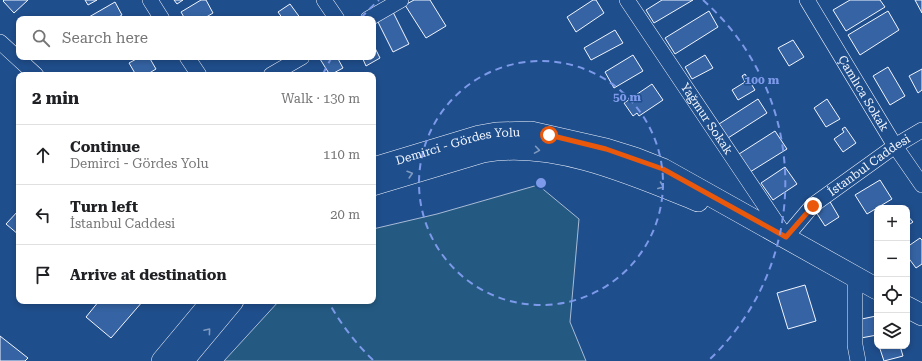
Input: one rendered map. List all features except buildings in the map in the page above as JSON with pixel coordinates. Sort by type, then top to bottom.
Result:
[{"type":"main road","name":"Demirci - Gördes Yolu","points":[[376,167],[479,136],[496,133],[531,132],[549,135],[606,149],[663,169],[874,287]]},
{"type":"main road","name":"Demirci - Gördes Yolu","points":[[376,184],[483,152],[498,149],[529,148],[629,173],[786,237]]},
{"type":"main road","points":[[162,361],[210,304]]},
{"type":"main road","points":[[183,361],[230,304]]},
{"type":"main road","points":[[910,309],[922,315]]},
{"type":"street","points":[[150,0],[160,16]]},
{"type":"street","points":[[324,0],[335,16]]},
{"type":"street","points":[[373,16],[401,0]]},
{"type":"street","name":"Yağmur Sokak","points":[[627,0],[786,237]]},
{"type":"street","name":"Çamlıca Sokak","points":[[807,0],[895,146],[922,185]]},
{"type":"street","points":[[0,42],[16,57]]},
{"type":"street","points":[[20,60],[33,72]]},
{"type":"street","points":[[190,60],[198,72]]},
{"type":"street","points":[[276,72],[297,60]]},
{"type":"street","name":"İstanbul Caddesi","points":[[786,237],[813,206],[895,146],[922,130]]},
{"type":"street","points":[[855,277],[855,345],[858,361]]},
{"type":"shaded area","points":[[538,185],[579,219],[570,322],[586,361],[224,361],[276,304],[376,304],[376,228],[437,214]]},
{"type":"route","points":[[549,135],[606,149],[663,169],[786,237],[813,206]]}]
